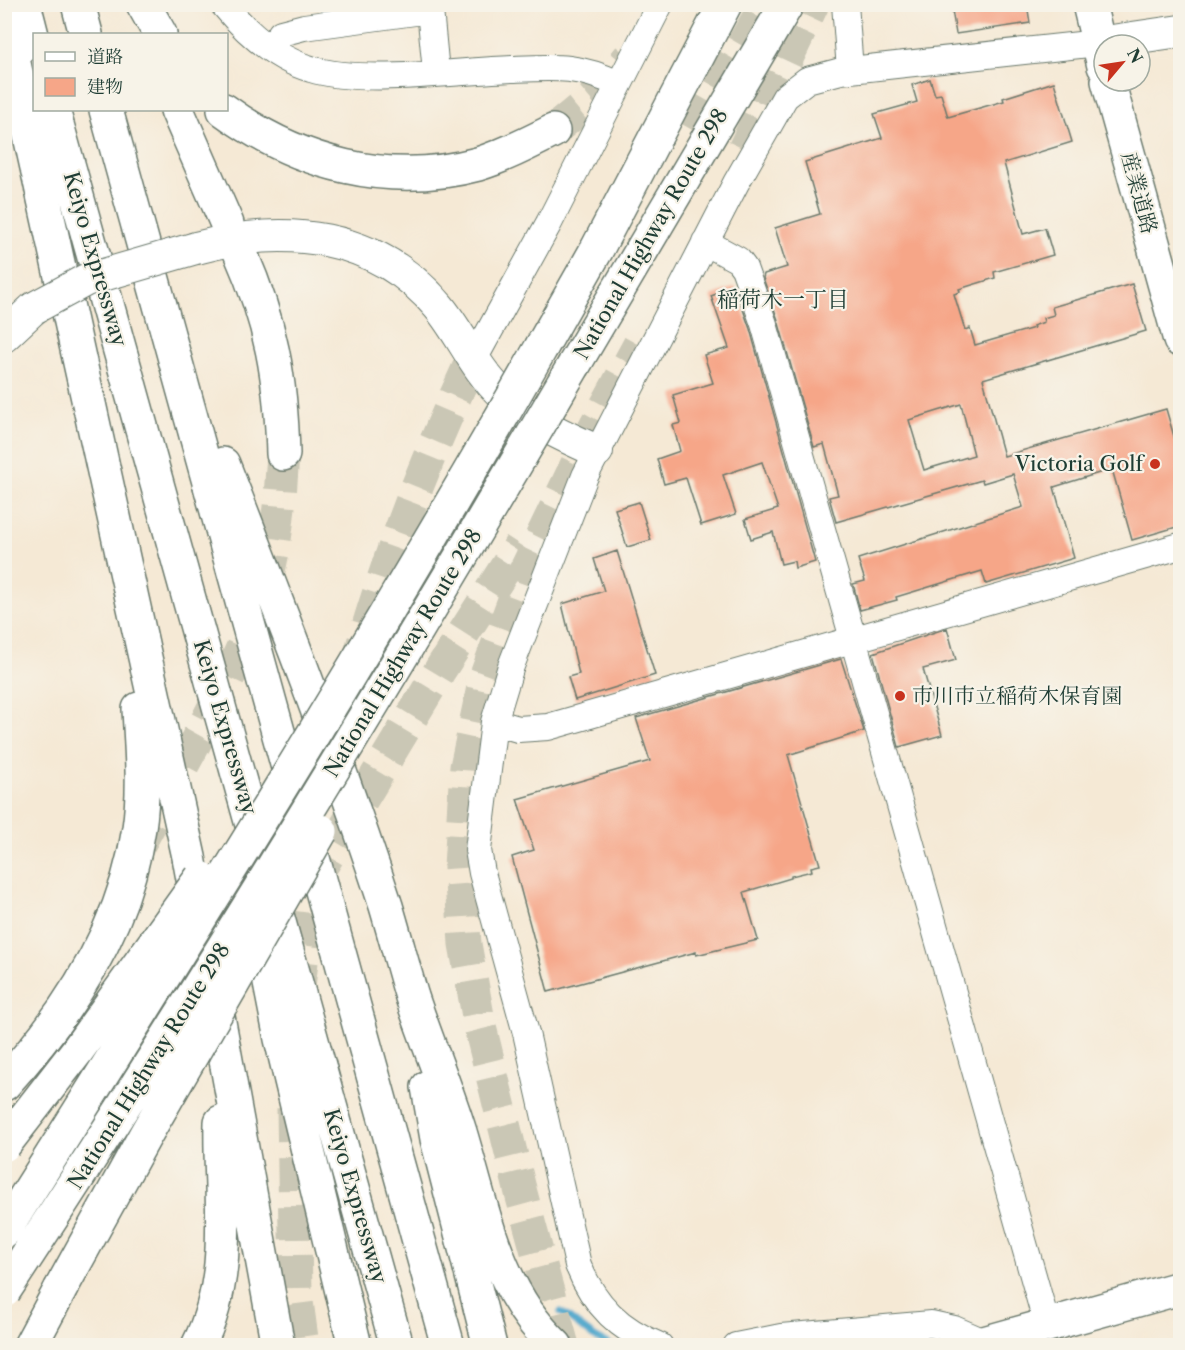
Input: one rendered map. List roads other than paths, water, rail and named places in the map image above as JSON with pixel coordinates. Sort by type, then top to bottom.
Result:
[{"type":"main road","points":[[24,4],[33,39]]},
{"type":"main road","points":[[78,4],[86,33]]},
{"type":"main road","points":[[137,4],[147,33]]},
{"type":"main road","points":[[143,4],[159,33]]},
{"type":"main road","name":"National Highway Route 298","points":[[4,1231],[192,932],[480,454],[597,249],[725,4]]},
{"type":"main road","name":"National Highway Route 298","points":[[4,1291],[131,1098],[416,632],[787,4]]},
{"type":"main road","points":[[1089,4],[1096,33]]},
{"type":"main road","points":[[4,18],[189,857],[278,1346]]},
{"type":"main road","name":"産業道路","points":[[1111,93],[1180,340]]},
{"type":"main road","name":"Keiyo Expressway","points":[[53,111],[397,1346]]},
{"type":"main road","points":[[106,111],[448,1346]]},
{"type":"main road","points":[[177,111],[254,285],[278,371],[283,454]]},
{"type":"main road","points":[[226,111],[279,145],[316,159],[357,169],[398,174],[441,172],[480,163],[515,150],[553,131]]},
{"type":"main road","points":[[155,292],[282,616],[347,792],[386,907],[412,996],[459,1130],[488,1230],[502,1269],[536,1326],[556,1346]]},
{"type":"main road","points":[[4,1145],[78,1051],[230,837],[366,612],[480,454]]},
{"type":"main road","points":[[4,1084],[59,1020],[89,969],[117,908],[139,830],[143,767],[137,690],[114,524]]},
{"type":"main road","points":[[30,1346],[146,1134],[321,832],[372,731],[416,632]]},
{"type":"main road","points":[[210,674],[281,1039],[355,1346]]},
{"type":"main road","points":[[412,996],[437,1139],[490,1346]]},
{"type":"main road","points":[[198,1346],[216,1302],[222,1272],[225,1219],[220,1128],[222,1042]]},
{"type":"main road","points":[[979,1344],[1032,1333],[1180,1288]]},
{"type":"street","points":[[473,361],[549,223],[660,4]]},
{"type":"street","points":[[844,4],[850,70]]},
{"type":"street","points":[[237,10],[271,49],[302,66],[334,73],[386,75],[568,67],[594,72],[619,84]]},
{"type":"street","points":[[271,49],[281,33],[304,27],[430,10],[436,72]]},
{"type":"street","points":[[1152,39],[1180,31]]},
{"type":"street","points":[[660,1346],[633,1332],[605,1311],[586,1286],[578,1265],[526,1033],[482,873],[478,850],[494,722],[511,666],[597,452],[705,242],[785,96],[795,87],[818,75],[850,70],[1092,55]]},
{"type":"street","points":[[4,336],[34,308],[86,280],[196,248],[247,236],[277,234],[316,236],[361,251],[395,269],[438,306],[473,361],[503,396],[550,429],[597,452]]},
{"type":"street","points":[[705,242],[738,260],[749,279],[852,639],[1032,1333]]},
{"type":"street","points":[[494,722],[518,729],[548,727],[1180,546]]},
{"type":"street","points":[[736,1346],[781,1337],[931,1324],[954,1329],[979,1344]]},
{"type":"waterway","points":[[561,1312],[593,1336],[612,1346]]},
{"type":"tunnel","points":[[694,131],[766,4]]},
{"type":"tunnel","points":[[744,149],[813,4]]},
{"type":"tunnel","points":[[553,131],[600,92],[629,57]]},
{"type":"tunnel","points":[[332,768],[360,655],[394,546],[436,441],[484,334]]},
{"type":"tunnel","points":[[563,1346],[522,1197],[480,1027],[465,944],[460,867],[466,767],[485,678],[524,573],[596,424],[639,345]]},
{"type":"tunnel","points":[[136,850],[223,689],[252,623],[264,590],[272,557],[283,454]]},
{"type":"tunnel","points":[[311,884],[440,670],[520,545]]},
{"type":"tunnel","points":[[298,994],[315,857]]},
{"type":"tunnel","points":[[293,1108],[296,1294],[303,1346]]},
{"type":"place","name":"Victoria Golf","points":[[1155,464]]},
{"type":"place","name":"市川市立稲荷木保育園","points":[[900,696]]},
{"type":"district","name":"稲荷木一丁目","points":[[783,299]]}]
